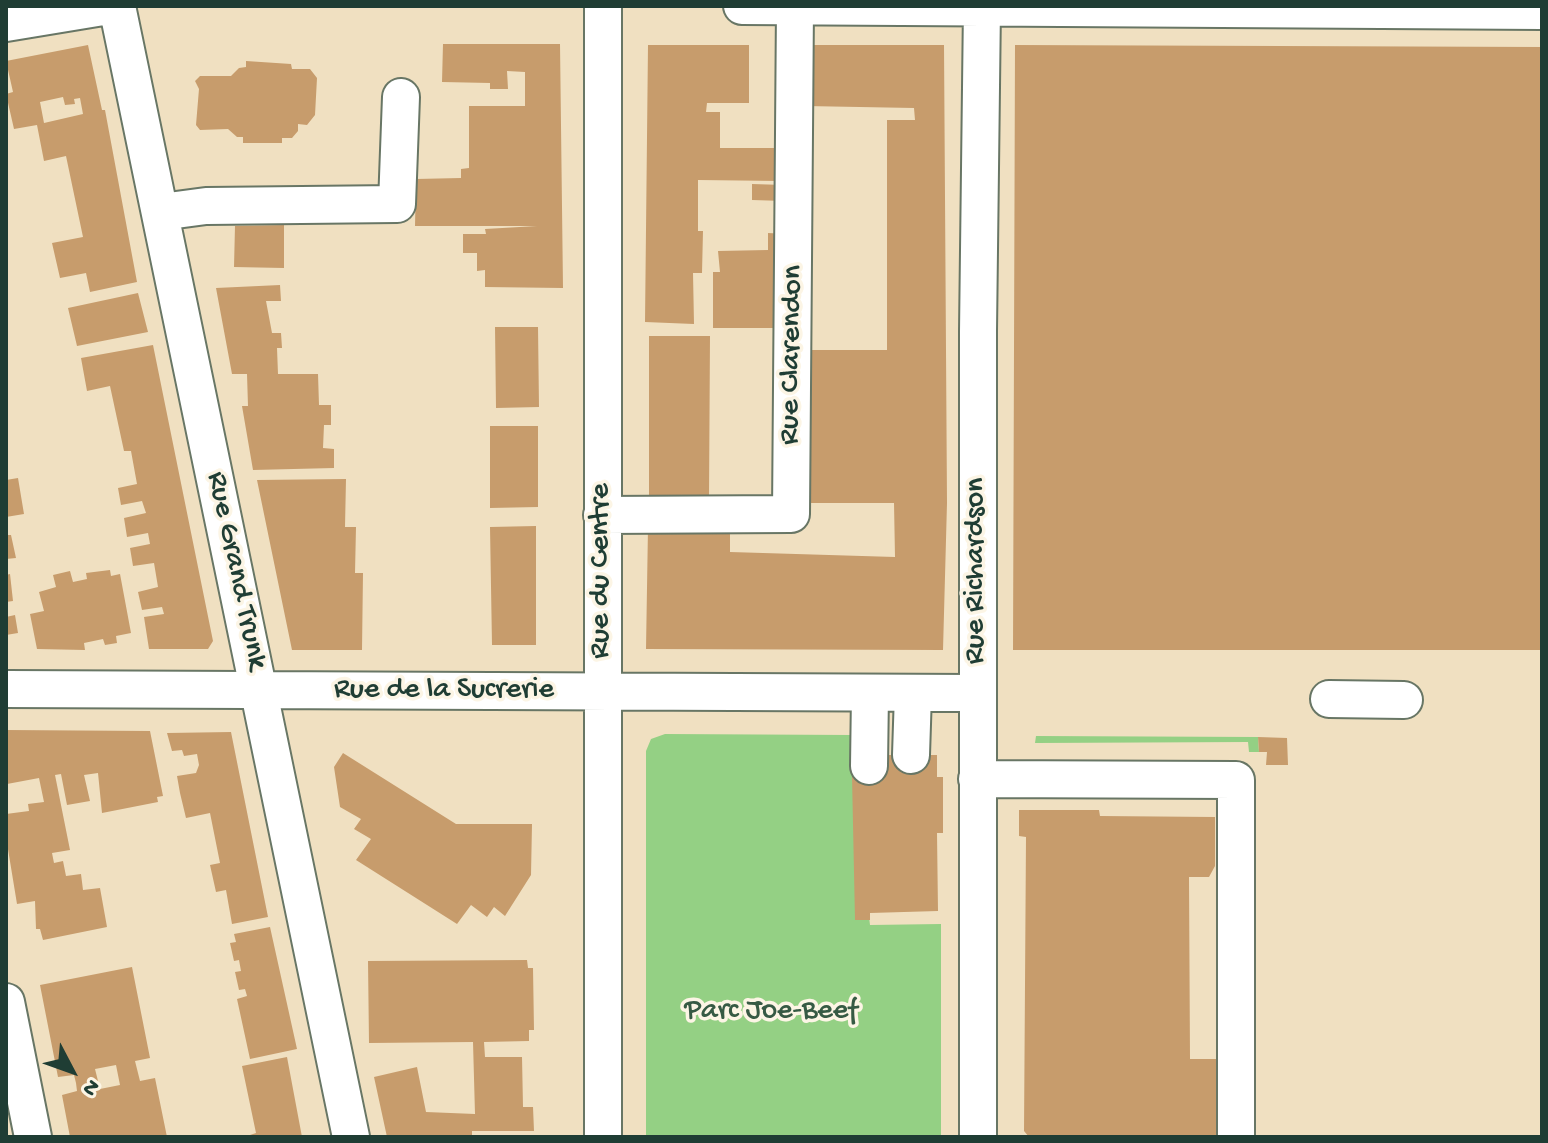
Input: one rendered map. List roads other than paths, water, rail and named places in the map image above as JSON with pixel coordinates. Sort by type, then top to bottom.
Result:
[{"type":"street","points":[[6,23],[109,6]]},
{"type":"street","name":"Rue Grand Trunk","points":[[117,6],[351,1137]]},
{"type":"street","name":"Rue du Centre","points":[[603,6],[603,1137]]},
{"type":"street","points":[[742,6],[1341,7],[1542,11]]},
{"type":"street","name":"Rue Clarendon","points":[[602,515],[791,514],[795,6]]},
{"type":"street","name":"Rue Richardson","points":[[978,1137],[977,693],[982,6]]},
{"type":"street","points":[[161,212],[206,206],[397,204],[401,97]]},
{"type":"street","name":"Rue de la Sucrerie","points":[[6,689],[977,693]]},
{"type":"street","points":[[869,766],[870,693]]},
{"type":"street","points":[[911,755],[913,693]]},
{"type":"street","points":[[1329,699],[1404,700]]},
{"type":"street","points":[[977,779],[1236,780],[1236,1137]]},
{"type":"street","points":[[6,1002],[33,1137]]},
{"type":"park label","name":"Parc Joe-Beef","points":[[771,1012]]}]
